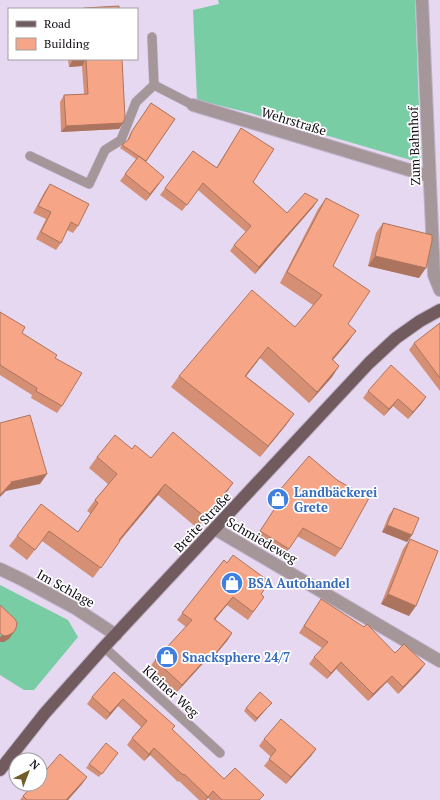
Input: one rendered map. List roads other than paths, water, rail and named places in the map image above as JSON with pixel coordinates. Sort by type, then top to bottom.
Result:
[{"type":"main road","name":"Breite Straße","points":[[0,770],[45,713],[104,647],[369,363],[396,338],[420,321],[440,310]]},
{"type":"street","name":"Zum Bahnhof","points":[[422,0],[434,275],[440,290]]},
{"type":"street","name":"Wehrstraße","points":[[193,105],[429,176]]},
{"type":"street","name":"Schmiedeweg","points":[[215,529],[440,661]]},
{"type":"street","name":"Im Schlage","points":[[0,569],[75,608],[116,635]]},
{"type":"lane","points":[[30,156],[89,184],[105,150],[120,140],[136,102],[154,85],[152,37]]},
{"type":"lane","name":"Wehrstraße","points":[[154,85],[193,105]]},
{"type":"lane","name":"Kleiner Weg","points":[[104,647],[220,753]]},
{"type":"place","name":"Landbäckerei Grete","points":[[278,499]]},
{"type":"place","name":"BSA Autohandel","points":[[232,583]]},
{"type":"place","name":"Snacksphere 24/7","points":[[167,657]]}]
